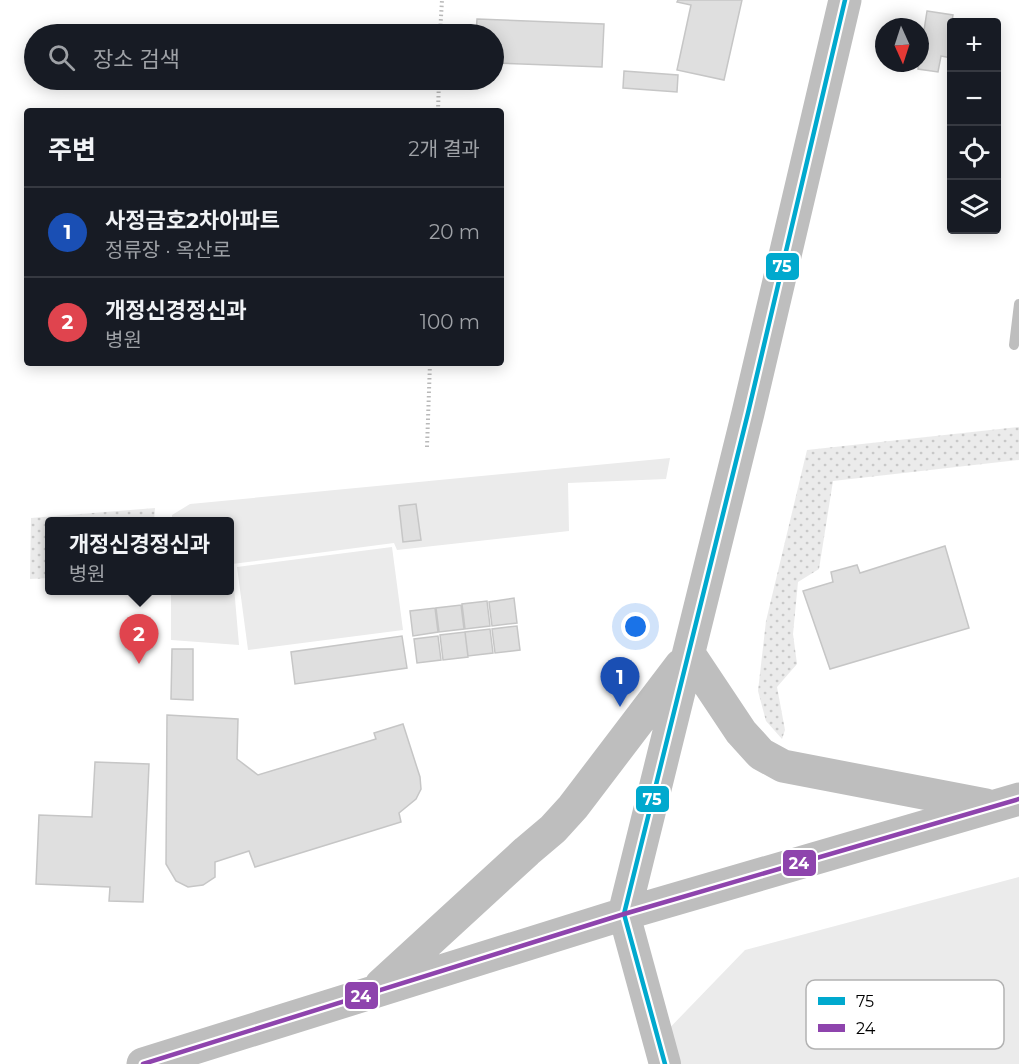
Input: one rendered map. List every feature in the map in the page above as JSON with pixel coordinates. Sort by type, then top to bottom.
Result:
[{"type":"main road","points":[[624,914],[690,654],[845,0]]},
{"type":"main road","points":[[690,654],[741,732],[761,754],[783,766],[1005,802]]},
{"type":"main road","points":[[373,992],[553,829],[573,807],[690,654]]},
{"type":"main road","points":[[142,1064],[624,914],[1005,802]]},
{"type":"street","points":[[624,914],[665,1064]]},
{"type":"path","points":[[441,24],[442,0]]},
{"type":"path","points":[[438,108],[439,90]]},
{"type":"path","points":[[427,447],[430,366]]},
{"type":"shaded area","points":[[1019,427],[1019,460],[833,481],[819,569],[798,582],[793,634],[797,664],[777,687],[785,730],[782,739],[766,721],[758,691],[766,621],[807,450]]},
{"type":"shaded area","points":[[670,458],[666,479],[568,483],[569,531],[397,550],[394,543],[234,564],[234,517],[172,517],[190,504]]},
{"type":"shaded area","points":[[155,508],[154,517],[45,517],[45,578],[30,579],[31,518]]},
{"type":"shaded area","points":[[392,547],[403,630],[248,650],[237,567]]},
{"type":"shaded area","points":[[234,587],[239,645],[171,640],[171,595],[234,595]]},
{"type":"shaded area","points":[[1019,877],[1019,1064],[665,1064],[658,1040],[745,950]]},
{"type":"building","points":[[678,0],[742,0],[724,80],[677,70],[691,5],[677,2]]},
{"type":"building","points":[[927,11],[953,15],[953,18],[947,18],[947,57],[941,56],[938,72],[929,71],[929,18],[926,18]]},
{"type":"building","points":[[477,19],[604,24],[602,67],[504,63],[504,24],[477,24]]},
{"type":"building","points":[[624,71],[678,75],[677,92],[623,88]]},
{"type":"building","points":[[416,504],[421,540],[403,542],[399,506]]},
{"type":"building","points":[[945,546],[969,628],[830,669],[803,591],[833,582],[831,572],[857,565],[860,573]]},
{"type":"building","points":[[514,598],[517,623],[492,626],[489,602]]},
{"type":"building","points":[[487,601],[490,626],[465,629],[462,604]]},
{"type":"building","points":[[461,605],[464,629],[439,632],[436,608]]},
{"type":"building","points":[[435,608],[438,632],[413,636],[410,611]]},
{"type":"building","points":[[517,626],[520,650],[495,653],[492,629]]},
{"type":"building","points":[[490,629],[493,653],[468,656],[465,632]]},
{"type":"building","points":[[465,632],[468,657],[443,660],[440,635]]},
{"type":"building","points":[[402,636],[407,668],[295,684],[291,652]]},
{"type":"building","points":[[438,636],[441,660],[417,663],[414,639]]},
{"type":"building","points":[[172,649],[193,649],[193,700],[171,699]]},
{"type":"building","points":[[167,715],[238,719],[237,759],[258,775],[376,739],[374,733],[403,724],[420,777],[421,789],[416,799],[399,813],[401,822],[255,867],[249,851],[215,862],[215,877],[203,885],[188,887],[176,881],[166,864]]},
{"type":"building","points":[[95,762],[149,764],[143,902],[109,901],[110,887],[36,884],[39,815],[92,817]]},
{"type":"waterway","points":[[1014,345],[1019,304]]},
{"type":"transit line","name":"75","points":[[665,1064],[624,914],[748,413],[845,0]]},
{"type":"transit line","name":"24","points":[[143,1064],[624,914],[1019,799]]},
{"type":"place","name":"개정신경정신과","points":[[139,664]]},
{"type":"place","name":"사정금호2차아파트","points":[[620,707]]}]
